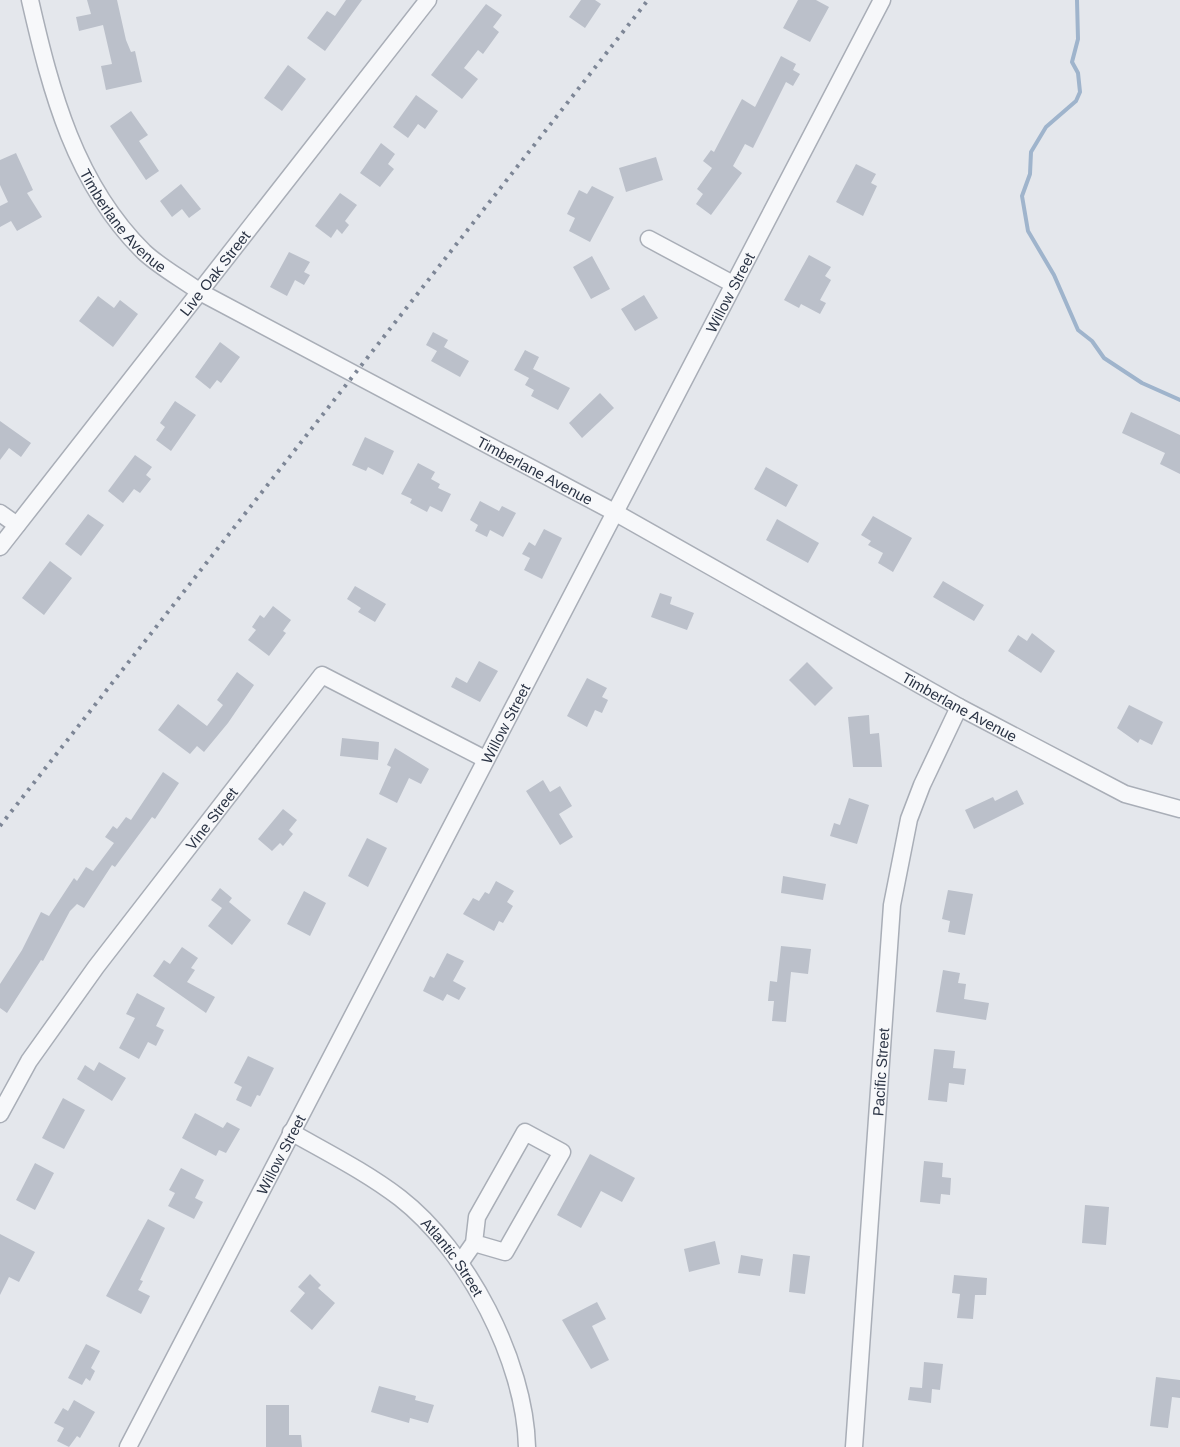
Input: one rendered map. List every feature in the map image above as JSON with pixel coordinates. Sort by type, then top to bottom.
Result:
[{"type":"street","name":"Timberlane Avenue","points":[[30,0],[46,70],[70,140],[93,189],[118,223],[146,253],[200,292],[616,513],[959,707],[1125,794],[1180,809]]},
{"type":"street","name":"Live Oak Street","points":[[0,547],[428,0]]},
{"type":"street","name":"Willow Street","points":[[128,1447],[882,0]]},
{"type":"street","points":[[649,239],[733,284]]},
{"type":"street","points":[[0,513],[17,525]]},
{"type":"street","name":"Vine Street","points":[[0,1114],[29,1061],[96,967],[322,675],[485,759]]},
{"type":"street","name":"Pacific Street","points":[[854,1447],[892,905],[909,819],[922,785],[959,707]]},
{"type":"street","name":"Atlantic Street","points":[[291,1132],[400,1199],[441,1237],[483,1301],[507,1351],[518,1393],[527,1447]]},
{"type":"street","points":[[460,1263],[474,1243],[477,1217],[525,1132],[562,1152],[505,1252],[474,1243]]},
{"type":"building","points":[[87,0],[117,0],[126,40],[131,52],[135,51],[142,82],[106,90],[101,66],[112,64],[103,25],[79,31],[76,17],[91,14]]},
{"type":"building","points":[[346,0],[362,0],[325,51],[307,38],[327,11],[335,16]]},
{"type":"building","points":[[581,0],[595,0],[601,4],[585,28],[569,17]]},
{"type":"building","points":[[798,0],[816,0],[829,7],[810,42],[783,28]]},
{"type":"building","points":[[486,4],[502,15],[493,27],[499,32],[483,54],[478,50],[464,68],[478,79],[462,99],[431,75]]},
{"type":"building","points":[[781,56],[796,64],[793,70],[800,74],[793,86],[786,82],[753,148],[745,144],[733,166],[742,173],[711,215],[696,204],[703,194],[697,189],[712,168],[703,161],[711,150],[714,152],[742,99],[755,107]]},
{"type":"building","points":[[288,65],[306,79],[282,111],[264,98]]},
{"type":"building","points":[[416,95],[438,111],[425,129],[418,124],[408,138],[393,127]]},
{"type":"building","points":[[131,111],[148,135],[139,141],[159,171],[146,180],[110,126]]},
{"type":"building","points":[[381,143],[395,154],[388,164],[394,169],[380,187],[360,173]]},
{"type":"building","points":[[16,153],[33,190],[27,193],[42,217],[17,231],[11,221],[0,227],[0,206],[8,202],[0,185],[0,160]]},
{"type":"building","points":[[656,157],[663,180],[626,192],[619,168]]},
{"type":"building","points":[[856,164],[876,174],[871,183],[877,186],[863,216],[836,202]]},
{"type":"building","points":[[181,184],[201,209],[189,218],[182,209],[172,217],[160,201]]},
{"type":"building","points":[[592,186],[614,197],[590,242],[569,231],[575,218],[567,214],[579,190],[587,194]]},
{"type":"building","points":[[340,193],[357,205],[345,221],[349,225],[342,234],[337,229],[331,238],[315,226]]},
{"type":"building","points":[[289,252],[310,262],[304,272],[310,275],[304,285],[295,280],[287,296],[270,287]]},
{"type":"building","points":[[809,255],[831,267],[825,276],[831,280],[820,300],[826,303],[820,314],[801,304],[799,308],[784,300]]},
{"type":"building","points":[[592,256],[610,289],[591,299],[573,267]]},
{"type":"building","points":[[644,295],[658,318],[635,331],[621,309]]},
{"type":"building","points":[[98,296],[114,308],[120,300],[138,314],[113,347],[79,321]]},
{"type":"building","points":[[433,332],[448,340],[444,347],[469,361],[460,377],[431,361],[437,351],[426,345]]},
{"type":"building","points":[[220,342],[240,357],[221,383],[217,380],[210,389],[195,377]]},
{"type":"building","points":[[525,350],[539,357],[533,369],[570,388],[558,410],[531,396],[534,390],[525,385],[529,378],[514,370]]},
{"type":"building","points":[[600,393],[614,408],[582,438],[569,423]]},
{"type":"building","points":[[175,401],[196,415],[171,451],[156,440],[165,427],[160,423]]},
{"type":"building","points":[[1131,412],[1180,435],[1180,474],[1160,464],[1165,453],[1122,433]]},
{"type":"building","points":[[0,421],[31,443],[21,457],[9,448],[0,460]]},
{"type":"building","points":[[365,437],[394,451],[383,475],[368,467],[366,471],[352,465]]},
{"type":"building","points":[[135,455],[152,467],[146,475],[151,479],[140,493],[134,489],[123,503],[108,491]]},
{"type":"building","points":[[418,463],[435,472],[431,479],[440,484],[438,488],[451,494],[442,512],[430,506],[427,512],[410,503],[412,499],[401,494]]},
{"type":"building","points":[[766,467],[798,485],[786,507],[754,489]]},
{"type":"building","points":[[480,501],[499,511],[502,506],[516,513],[503,537],[490,530],[487,537],[475,531],[478,525],[470,520]]},
{"type":"building","points":[[88,514],[104,525],[81,556],[65,544]]},
{"type":"building","points":[[873,516],[912,538],[893,572],[878,563],[883,553],[868,545],[871,541],[861,535]]},
{"type":"building","points":[[777,519],[819,543],[808,563],[766,540]]},
{"type":"building","points":[[544,529],[562,538],[542,579],[524,570],[530,558],[522,554],[529,542],[535,546]]},
{"type":"building","points":[[50,561],[72,578],[44,615],[22,598]]},
{"type":"building","points":[[943,581],[984,605],[974,621],[933,597]]},
{"type":"building","points":[[355,586],[386,604],[375,622],[358,612],[361,608],[347,599]]},
{"type":"building","points":[[660,593],[672,597],[670,604],[694,613],[687,630],[651,617]]},
{"type":"building","points":[[273,606],[291,620],[283,631],[286,633],[269,656],[248,640],[256,630],[252,627],[260,615],[264,618]]},
{"type":"building","points":[[1032,633],[1055,651],[1041,673],[1008,651],[1018,635],[1027,641]]},
{"type":"building","points":[[479,661],[498,671],[480,702],[451,687],[456,677],[467,683]]},
{"type":"building","points":[[807,662],[833,688],[815,706],[789,680]]},
{"type":"building","points":[[237,672],[254,685],[228,723],[204,752],[197,746],[190,754],[158,730],[178,704],[207,726],[223,705],[217,700]]},
{"type":"building","points":[[587,678],[607,688],[602,697],[608,700],[602,713],[595,710],[587,727],[567,716]]},
{"type":"building","points":[[1129,705],[1163,722],[1152,745],[1140,739],[1138,743],[1117,728]]},
{"type":"building","points":[[869,715],[870,734],[879,733],[882,767],[853,767],[848,717]]},
{"type":"building","points":[[342,738],[379,742],[378,760],[340,756]]},
{"type":"building","points":[[395,748],[429,769],[421,784],[409,778],[397,803],[379,794],[391,767],[387,765]]},
{"type":"building","points":[[163,772],[179,783],[155,819],[152,817],[115,867],[112,865],[84,908],[77,904],[70,911],[43,961],[41,960],[7,1013],[0,1008],[0,984],[22,950],[41,912],[49,916],[74,878],[77,881],[86,867],[93,871],[114,843],[105,837],[113,826],[117,829],[126,817],[131,820]]},
{"type":"building","points":[[543,780],[550,792],[560,786],[572,806],[559,814],[573,837],[560,845],[526,791]]},
{"type":"building","points":[[1017,790],[1024,804],[974,829],[965,810],[993,797],[995,801]]},
{"type":"building","points":[[849,798],[869,805],[857,844],[830,836],[834,823],[840,825]]},
{"type":"building","points":[[283,809],[297,820],[289,830],[293,834],[283,846],[280,843],[272,851],[258,839]]},
{"type":"building","points":[[367,838],[387,848],[368,887],[348,876]]},
{"type":"building","points":[[783,876],[826,884],[823,900],[781,893]]},
{"type":"building","points":[[496,881],[514,891],[507,902],[513,906],[503,923],[499,921],[494,931],[463,914],[473,898],[479,901],[485,892],[489,894]]},
{"type":"building","points":[[220,888],[232,898],[229,902],[251,920],[232,945],[208,926],[222,908],[211,900]]},
{"type":"building","points":[[948,890],[973,894],[965,935],[948,932],[950,921],[942,919]]},
{"type":"building","points":[[304,891],[326,903],[310,936],[287,924]]},
{"type":"building","points":[[781,946],[811,949],[808,974],[791,972],[786,1022],[772,1021],[774,1001],[768,1001],[770,981],[777,982]]},
{"type":"building","points":[[182,947],[198,958],[191,968],[195,970],[187,982],[215,997],[206,1013],[153,976],[164,960],[170,964]]},
{"type":"building","points":[[447,953],[464,961],[453,981],[466,988],[459,1000],[447,994],[443,1001],[423,991],[430,976],[434,978]]},
{"type":"building","points":[[943,970],[960,973],[958,983],[966,984],[964,999],[989,1003],[986,1020],[936,1012]]},
{"type":"building","points":[[137,993],[165,1008],[156,1026],[164,1030],[156,1046],[148,1042],[139,1059],[119,1048],[135,1018],[126,1014]]},
{"type":"building","points":[[934,1049],[955,1051],[953,1068],[966,1069],[964,1085],[949,1083],[947,1102],[928,1100]]},
{"type":"building","points":[[248,1056],[274,1068],[260,1096],[257,1095],[251,1107],[236,1100],[242,1087],[234,1083]]},
{"type":"building","points":[[99,1062],[126,1078],[112,1101],[77,1079],[85,1065],[94,1071]]},
{"type":"building","points":[[63,1098],[85,1110],[64,1149],[42,1138]]},
{"type":"building","points":[[195,1113],[223,1128],[227,1122],[240,1129],[226,1153],[219,1150],[216,1156],[182,1138]]},
{"type":"building","points":[[590,1154],[635,1178],[622,1202],[601,1191],[581,1228],[557,1215]]},
{"type":"building","points":[[924,1161],[943,1163],[942,1177],[951,1178],[950,1195],[941,1194],[940,1204],[920,1202]]},
{"type":"building","points":[[35,1163],[54,1173],[35,1210],[16,1200]]},
{"type":"building","points":[[181,1168],[204,1180],[195,1198],[203,1202],[194,1219],[168,1206],[175,1193],[169,1190]]},
{"type":"building","points":[[1085,1205],[1109,1207],[1106,1245],[1082,1243]]},
{"type":"building","points":[[148,1219],[165,1228],[140,1280],[143,1281],[138,1290],[150,1296],[141,1314],[106,1296]]},
{"type":"building","points":[[0,1234],[35,1252],[19,1282],[9,1277],[0,1295]]},
{"type":"building","points":[[715,1241],[720,1264],[689,1272],[684,1249]]},
{"type":"building","points":[[793,1254],[810,1256],[805,1294],[789,1292]]},
{"type":"building","points":[[741,1255],[763,1259],[760,1276],[738,1273]]},
{"type":"building","points":[[310,1274],[321,1285],[318,1288],[335,1303],[312,1330],[290,1311],[305,1293],[298,1287]]},
{"type":"building","points":[[954,1275],[987,1278],[986,1295],[975,1295],[973,1319],[957,1318],[960,1294],[952,1293]]},
{"type":"building","points":[[597,1302],[606,1319],[592,1326],[609,1360],[591,1369],[562,1320]]},
{"type":"building","points":[[86,1344],[100,1351],[91,1368],[95,1371],[90,1381],[86,1378],[82,1385],[68,1378]]},
{"type":"building","points":[[924,1362],[943,1364],[940,1390],[932,1389],[931,1403],[908,1400],[910,1387],[922,1388]]},
{"type":"building","points":[[1156,1377],[1180,1380],[1180,1398],[1172,1397],[1168,1428],[1150,1426]]},
{"type":"building","points":[[379,1386],[416,1396],[415,1400],[434,1405],[428,1423],[410,1418],[409,1423],[371,1412]]},
{"type":"building","points":[[74,1400],[95,1412],[80,1438],[77,1436],[69,1447],[57,1441],[64,1428],[54,1423],[63,1408],[68,1411]]},
{"type":"building","points":[[266,1405],[289,1405],[289,1435],[301,1435],[302,1447],[266,1447]]},
{"type":"waterway","points":[[1077,0],[1078,39],[1072,62],[1078,73],[1080,92],[1076,101],[1046,127],[1031,152],[1030,174],[1022,196],[1028,231],[1054,275],[1078,330],[1092,341],[1104,358],[1142,383],[1180,400]]},
{"type":"railway","points":[[0,826],[648,0]]}]
